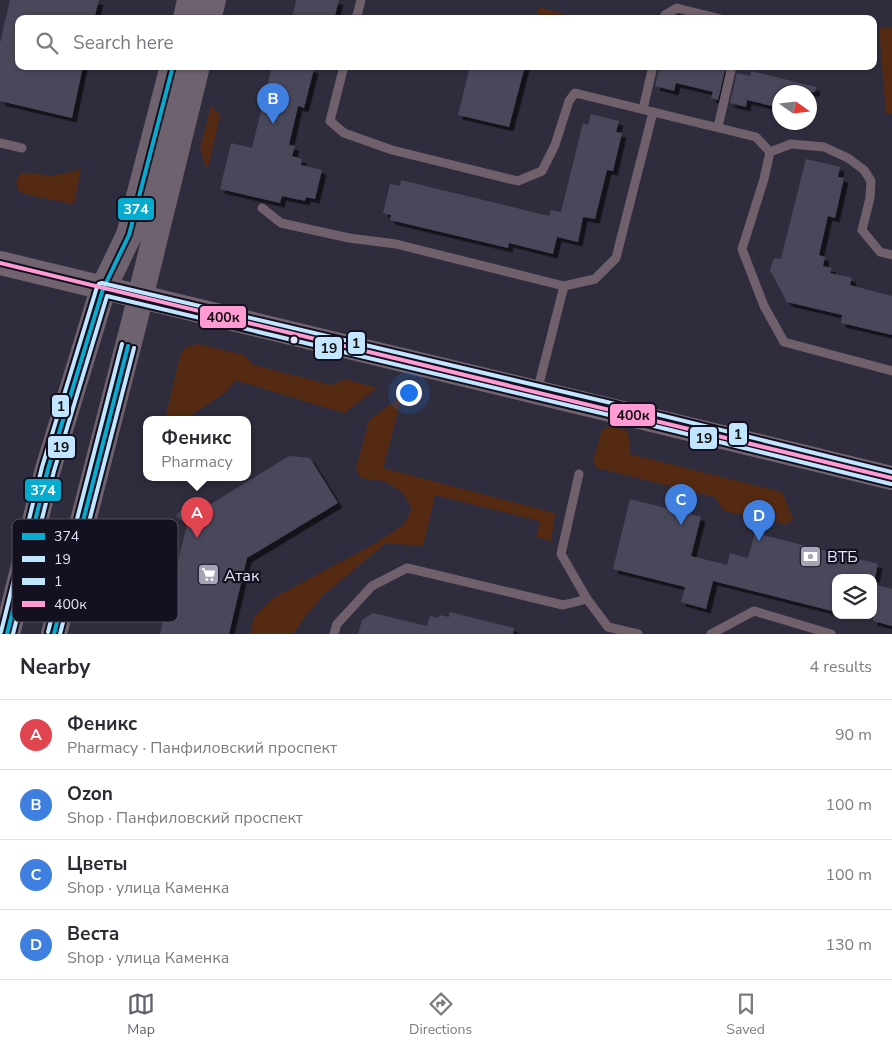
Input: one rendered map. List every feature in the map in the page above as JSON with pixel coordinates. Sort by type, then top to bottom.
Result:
[{"type":"main road","points":[[187,15],[190,0]]},
{"type":"main road","points":[[209,15],[213,0]]},
{"type":"main road","points":[[36,519],[48,468],[104,289],[130,235],[172,70]]},
{"type":"main road","points":[[84,519],[141,298],[196,70]]},
{"type":"main road","points":[[0,263],[892,478]]},
{"type":"main road","points":[[8,634],[12,617]]},
{"type":"lane","points":[[357,15],[360,0]]},
{"type":"lane","points":[[665,15],[677,8],[705,15]]},
{"type":"lane","points":[[343,70],[330,121],[344,133],[392,150],[518,181],[542,171],[555,145],[569,101],[575,93],[756,137],[770,152]]},
{"type":"lane","points":[[643,110],[652,70]]},
{"type":"lane","points":[[718,128],[731,70]]},
{"type":"lane","points":[[262,208],[281,223],[350,238],[396,244],[564,286],[595,280],[616,258],[653,112]]},
{"type":"lane","points":[[0,143],[22,148]]},
{"type":"lane","points":[[770,152],[791,144],[824,147],[848,158],[864,170],[871,181],[870,198],[862,230],[880,252],[892,255]]},
{"type":"lane","points":[[770,152],[764,179],[742,249],[764,306],[784,342],[892,371]]},
{"type":"lane","points":[[537,392],[564,286]]},
{"type":"lane","points":[[579,474],[561,554],[587,599],[611,631],[638,634]]},
{"type":"lane","points":[[334,634],[337,624],[372,586],[407,568],[563,605],[587,599]]},
{"type":"lane","points":[[711,634],[754,611],[830,634]]},
{"type":"shaded area","points":[[539,7],[568,15],[537,15]]},
{"type":"shaded area","points":[[892,27],[892,114],[886,114],[879,28]]},
{"type":"shaded area","points":[[211,106],[220,115],[208,167],[206,167],[200,148]]},
{"type":"shaded area","points":[[81,169],[74,204],[29,195],[19,191],[16,182],[20,173],[54,175]]},
{"type":"shaded area","points":[[198,344],[244,355],[254,365],[332,385],[345,379],[377,388],[344,413],[235,380],[226,392],[190,416],[166,416],[180,356],[185,347]]},
{"type":"shaded area","points":[[402,396],[383,468],[555,513],[551,541],[536,537],[540,521],[435,495],[423,546],[386,543],[323,595],[293,634],[250,634],[254,617],[273,598],[374,544],[403,525],[412,509],[403,493],[385,481],[360,478],[356,468],[369,420]]},
{"type":"shaded area","points":[[610,426],[628,431],[630,454],[782,492],[793,519],[786,524],[724,511],[715,497],[597,468],[593,460],[602,430]]},
{"type":"building","points":[[10,0],[99,0],[95,15],[15,15],[15,70],[82,70],[72,118],[0,101],[0,43]]},
{"type":"building","points":[[296,0],[339,0],[335,15],[293,15]]},
{"type":"building","points":[[271,70],[314,70],[304,108],[298,106],[289,145],[295,146],[292,156],[302,159],[301,165],[322,170],[315,199],[306,197],[305,201],[282,196],[280,203],[220,189],[231,143],[252,148]]},
{"type":"building","points":[[469,70],[524,70],[509,127],[458,115]]},
{"type":"building","points":[[659,70],[725,70],[718,100],[711,98],[713,92],[676,83],[674,91],[655,86]]},
{"type":"building","points":[[751,71],[808,85],[772,85],[772,106],[747,100],[746,107],[730,103],[737,73],[750,76]]},
{"type":"building","points":[[591,114],[619,121],[616,132],[622,133],[613,171],[607,170],[595,219],[583,217],[578,242],[557,237],[553,254],[509,243],[508,248],[390,220],[391,215],[383,213],[390,184],[400,186],[401,180],[549,216],[551,210],[561,212],[583,123],[588,125]]},
{"type":"building","points":[[806,159],[840,167],[838,177],[844,178],[835,218],[828,216],[819,255],[825,257],[823,266],[832,268],[830,273],[852,278],[850,285],[892,296],[892,335],[841,323],[842,315],[787,302],[770,270],[774,258],[781,259]]},
{"type":"building","points":[[289,456],[310,458],[338,503],[247,558],[229,634],[160,634],[163,622],[178,622],[178,561],[187,525],[176,516],[187,503],[198,512]]},
{"type":"building","points":[[630,499],[701,517],[691,556],[727,565],[730,553],[748,558],[755,533],[878,564],[876,574],[832,574],[832,611],[713,581],[706,609],[681,602],[685,587],[613,569]]},
{"type":"building","points":[[877,585],[892,589],[892,626],[873,621],[873,619],[877,619]]},
{"type":"building","points":[[450,612],[514,628],[513,634],[358,634],[362,620],[373,613],[427,626],[430,616],[438,618],[439,615],[449,617]]},
{"type":"transit line","name":"374","points":[[36,519],[48,469],[103,289],[129,235],[172,70]]},
{"type":"transit line","name":"400к","points":[[0,263],[892,478]]},
{"type":"transit line","name":"1","points":[[29,519],[42,467],[97,287],[102,283],[607,402],[892,472]]},
{"type":"transit line","name":"19","points":[[42,519],[54,471],[107,296],[891,484]]},
{"type":"transit line","name":"1","points":[[77,519],[122,344]]},
{"type":"transit line","name":"374","points":[[84,519],[128,346]]},
{"type":"transit line","name":"19","points":[[90,519],[134,348]]},
{"type":"transit line","name":"1","points":[[1,632],[12,588]]},
{"type":"transit line","name":"374","points":[[7,634],[12,614]]},
{"type":"transit line","name":"19","points":[[13,634],[16,622]]},
{"type":"transit line","name":"1","points":[[48,632],[51,622]]},
{"type":"transit line","name":"374","points":[[54,634],[57,622]]},
{"type":"transit line","name":"19","points":[[60,634],[63,622]]},
{"type":"place","name":"Ozon","points":[[273,124]]},
{"type":"place","name":"Цветы","points":[[681,525]]},
{"type":"place","name":"Феникс","points":[[197,538]]},
{"type":"place","name":"Веста","points":[[759,541]]},
{"type":"place","name":"ВТБ","points":[[811,556]]},
{"type":"place","name":"Атак","points":[[208,575]]}]
